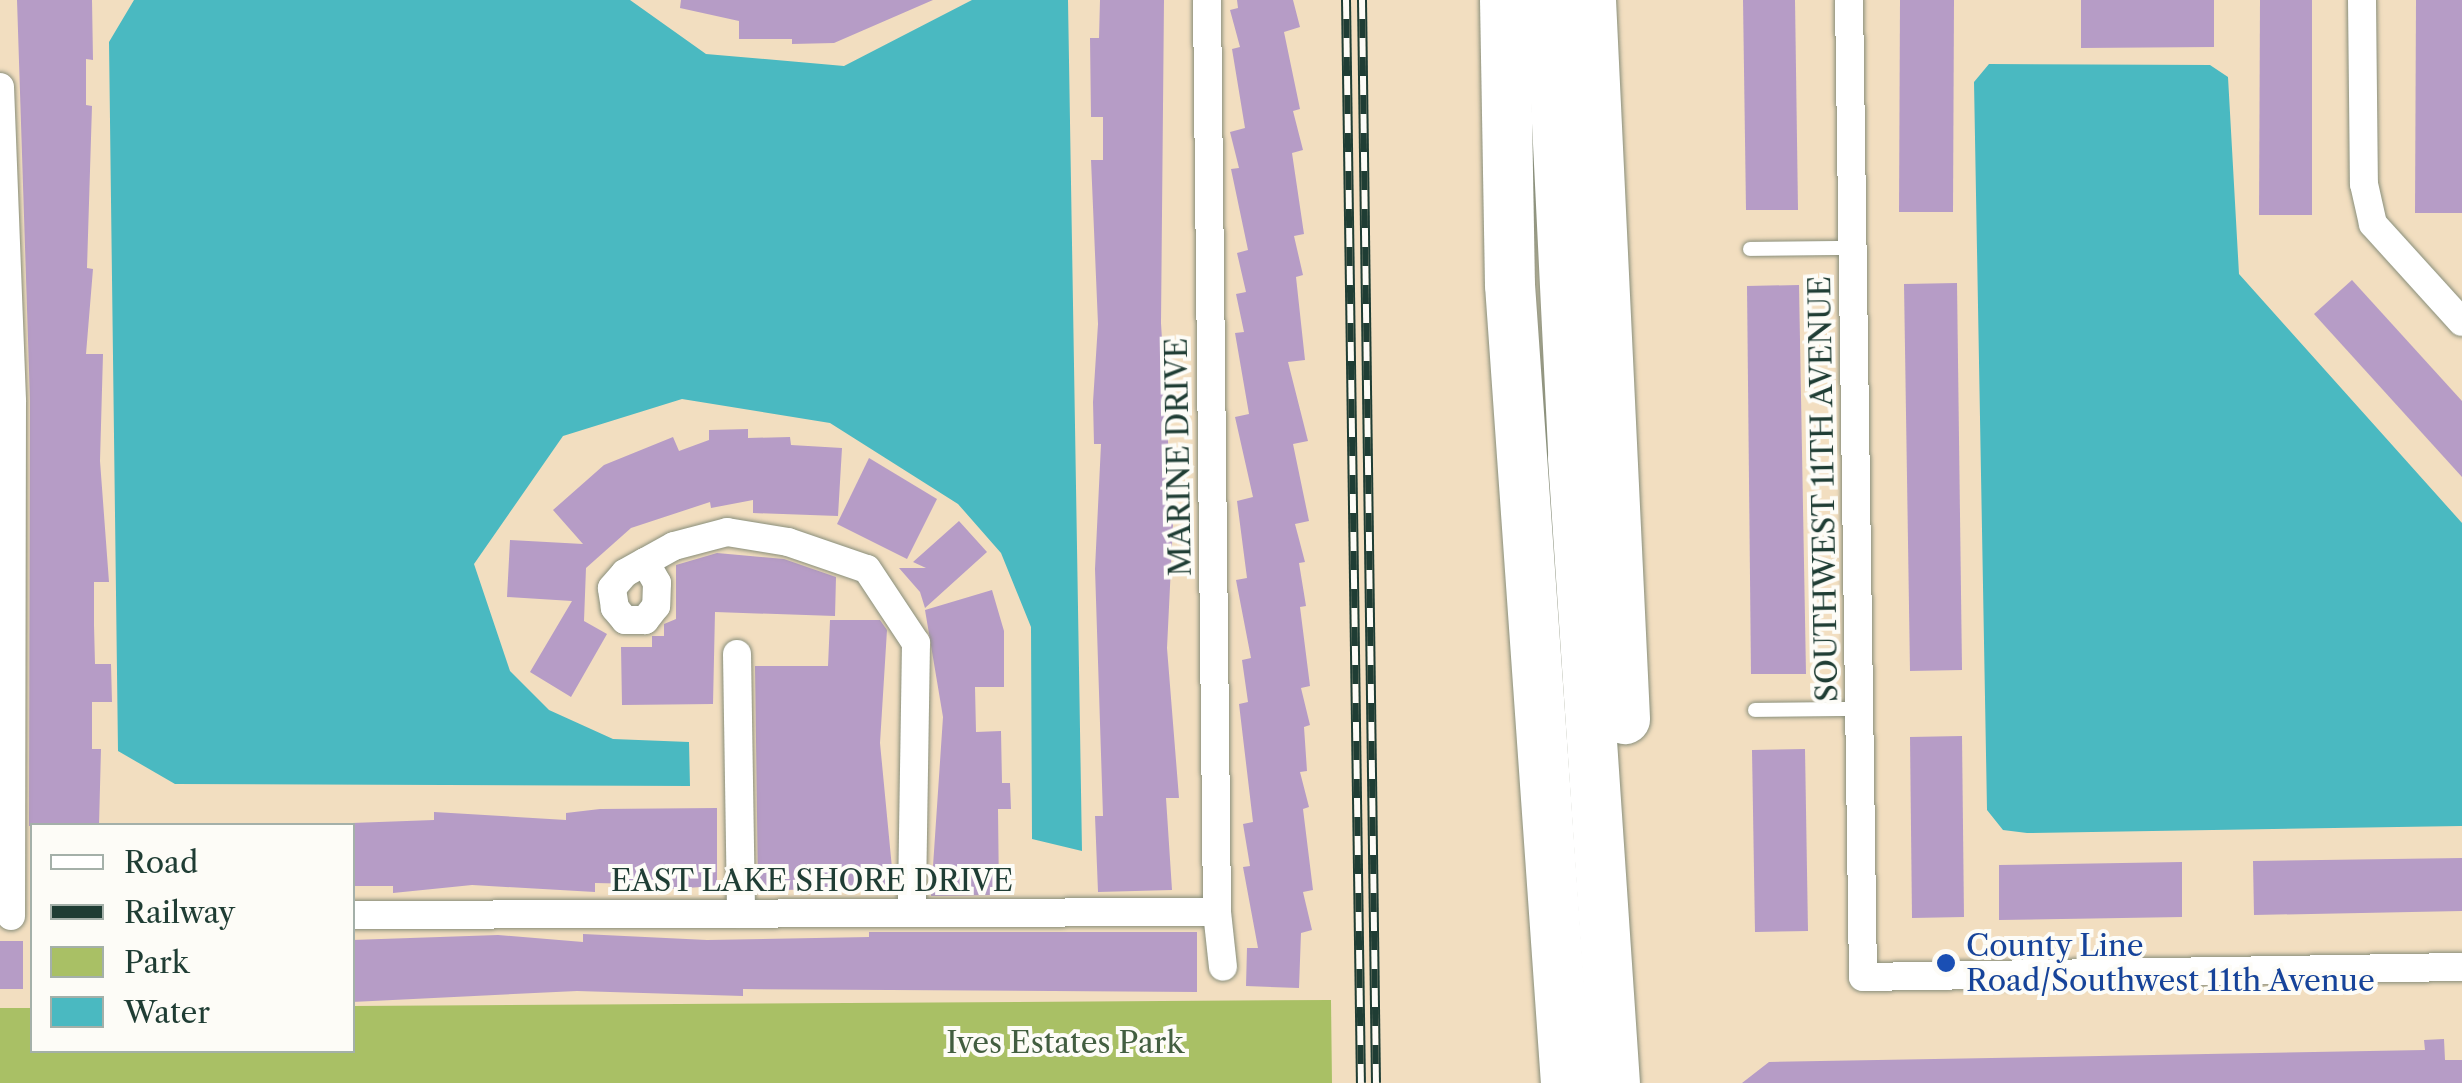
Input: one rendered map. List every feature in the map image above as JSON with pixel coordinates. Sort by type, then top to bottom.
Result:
[{"type":"highway","points":[[1472,0],[1480,281],[1532,1083]]},
{"type":"highway","points":[[1505,0],[1510,285],[1566,1083]]},
{"type":"highway","points":[[1551,0],[1572,458],[1615,1083]]},
{"type":"highway","points":[[1591,0],[1600,307],[1647,1083]]},
{"type":"street","name":"MARINE DRIVE","points":[[1206,0],[1217,912]]},
{"type":"street","name":"SOUTHWEST 11TH AVENUE","points":[[1849,0],[1863,977],[2462,967]]},
{"type":"street","points":[[2362,0],[2364,184],[2374,224],[2462,322]]},
{"type":"street","points":[[0,87],[14,916]]},
{"type":"street","points":[[645,562],[674,546],[727,532],[788,542],[867,569],[916,643],[912,912]]},
{"type":"street","points":[[737,654],[741,914]]},
{"type":"street","name":"EAST LAKE SHORE DRIVE","points":[[355,915],[1217,912]]},
{"type":"street","points":[[1217,912],[1223,967]]},
{"type":"lane","points":[[1750,249],[1853,248]]},
{"type":"lane","points":[[1755,710],[1859,710]]},
{"type":"green space","name":"Ives Estates Park","points":[[1331,1000],[1332,1083],[0,1083],[0,1008],[30,1008],[30,1053],[355,1053],[355,1006]]},
{"type":"water","points":[[134,0],[630,0],[706,54],[844,66],[972,0],[1068,0],[1082,851],[1032,839],[1031,627],[1001,553],[958,504],[830,423],[682,399],[563,436],[474,564],[510,671],[549,710],[613,739],[689,742],[690,786],[175,784],[118,751],[109,42]]},
{"type":"water","points":[[1989,64],[2210,65],[2228,77],[2239,274],[2462,523],[2462,826],[2027,833],[2003,830],[1987,810],[1974,82]]},
{"type":"building","points":[[17,0],[92,0],[93,60],[86,59],[86,105],[92,106],[87,268],[93,269],[86,354],[103,354],[100,461],[109,582],[94,582],[95,664],[111,664],[112,702],[92,702],[92,749],[101,749],[99,823],[29,826],[30,401]]},
{"type":"building","points":[[681,0],[933,0],[834,43],[792,44],[792,39],[739,39],[739,21],[680,8]]},
{"type":"building","points":[[1100,0],[1164,0],[1161,323],[1173,525],[1167,648],[1179,798],[1166,798],[1172,890],[1098,892],[1095,816],[1103,816],[1095,569],[1101,444],[1094,444],[1098,324],[1091,160],[1103,160],[1103,117],[1091,117],[1090,38],[1099,38]]},
{"type":"building","points":[[1237,0],[1293,0],[1300,27],[1284,32],[1300,109],[1293,111],[1303,150],[1292,153],[1304,234],[1294,236],[1303,275],[1296,277],[1305,360],[1288,362],[1308,441],[1293,444],[1309,521],[1295,524],[1305,562],[1299,563],[1306,606],[1300,607],[1310,686],[1301,688],[1310,725],[1304,727],[1307,771],[1300,772],[1309,807],[1303,809],[1313,890],[1303,892],[1312,930],[1301,933],[1299,988],[1246,986],[1247,948],[1258,948],[1243,867],[1250,866],[1243,824],[1253,822],[1239,704],[1248,702],[1242,660],[1251,658],[1236,580],[1247,578],[1237,501],[1253,497],[1235,417],[1249,414],[1235,333],[1244,332],[1236,294],[1246,292],[1237,253],[1248,250],[1231,169],[1239,168],[1230,132],[1245,128],[1232,49],[1240,47],[1230,10],[1238,8]]},
{"type":"building","points":[[1743,0],[1795,0],[1798,210],[1746,210]]},
{"type":"building","points":[[1900,0],[1954,0],[1953,212],[1899,212]]},
{"type":"building","points":[[2081,0],[2214,0],[2214,47],[2081,48]]},
{"type":"building","points":[[2260,0],[2312,0],[2312,215],[2259,215]]},
{"type":"building","points":[[2416,0],[2462,0],[2462,213],[2415,213]]},
{"type":"building","points":[[2352,280],[2462,401],[2462,477],[2314,314]]},
{"type":"building","points":[[1957,283],[1962,670],[1910,671],[1904,284]]},
{"type":"building","points":[[1799,285],[1806,674],[1751,674],[1747,286]]},
{"type":"building","points":[[748,429],[748,438],[790,437],[791,445],[842,448],[838,516],[753,513],[753,500],[711,508],[710,502],[631,528],[586,568],[584,621],[607,634],[571,697],[530,672],[572,601],[507,597],[510,540],[583,544],[553,510],[604,465],[673,437],[679,451],[709,440],[709,430]]},
{"type":"building","points":[[869,458],[937,499],[907,559],[837,524]]},
{"type":"building","points":[[959,521],[987,552],[925,608],[920,592],[899,568],[926,568],[913,562]]},
{"type":"building","points":[[717,553],[784,559],[836,577],[835,616],[715,612],[713,704],[622,705],[621,647],[652,647],[652,636],[664,636],[664,624],[676,619],[676,565]]},
{"type":"building","points":[[992,590],[1004,631],[1004,687],[975,687],[976,732],[1001,731],[1002,783],[1010,783],[1011,809],[998,809],[999,895],[931,896],[943,717],[925,610]]},
{"type":"building","points":[[830,620],[880,620],[887,630],[880,743],[894,889],[758,890],[755,666],[828,666]]},
{"type":"building","points":[[1962,736],[1964,917],[1912,918],[1910,737]]},
{"type":"building","points":[[1805,749],[1808,931],[1755,932],[1752,750]]},
{"type":"building","points":[[717,808],[717,886],[640,891],[640,884],[595,883],[595,892],[472,885],[393,893],[393,886],[355,886],[352,823],[434,820],[434,812],[566,820],[566,813]]},
{"type":"building","points":[[2462,858],[2462,911],[2254,915],[2253,861]]},
{"type":"building","points":[[2182,862],[2182,917],[1999,920],[1999,865]]},
{"type":"building","points":[[869,932],[1197,932],[1197,992],[743,989],[743,996],[577,991],[355,1002],[355,940],[498,935],[583,942],[583,934],[707,940],[869,937]]},
{"type":"building","points":[[0,941],[23,941],[23,989],[0,989]]},
{"type":"building","points":[[2444,1039],[2445,1060],[2462,1060],[2462,1083],[1742,1083],[1769,1062],[2425,1050],[2424,1040]]},
{"type":"railway","points":[[1346,0],[1361,1083]]},
{"type":"railway","points":[[1362,0],[1376,1083]]},
{"type":"place","name":"County Line Road/Southwest 11th Avenue","points":[[1946,963]]}]
